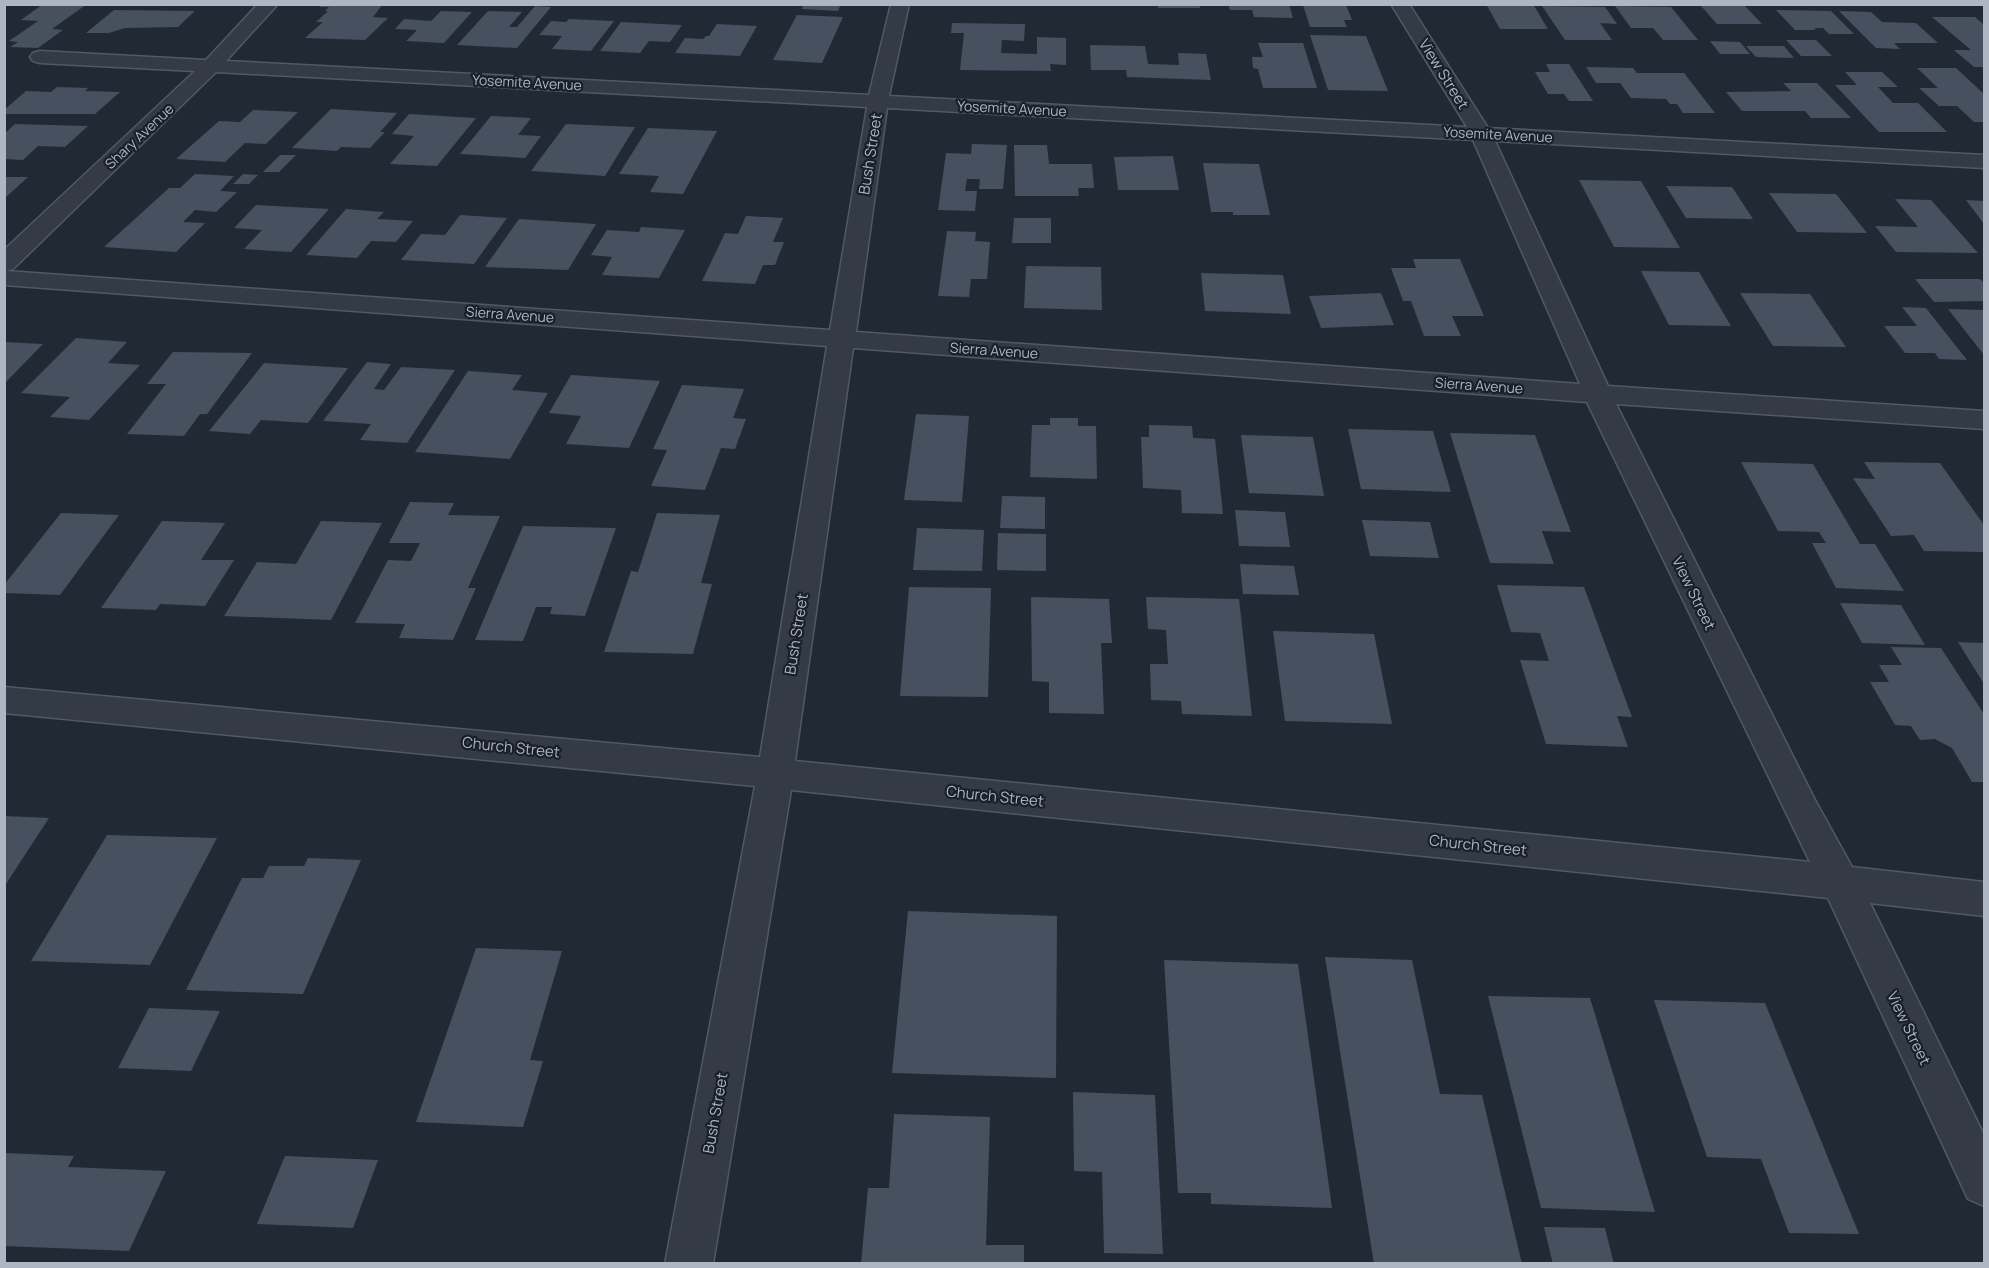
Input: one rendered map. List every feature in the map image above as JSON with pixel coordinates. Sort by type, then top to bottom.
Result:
[{"type":"street","name":"Shary Avenue","points":[[4,264],[211,66],[269,4]]},
{"type":"street","name":"Bush Street","points":[[689,1263],[775,774],[878,101],[900,4]]},
{"type":"street","name":"View Street","points":[[1400,4],[1481,134],[1598,394],[1791,790],[1840,882],[1984,1184]]},
{"type":"street","name":"Yosemite Avenue","points":[[40,57],[1984,160]]},
{"type":"street","name":"Sierra Avenue","points":[[4,278],[1984,420]]},
{"type":"street","name":"Church Street","points":[[4,700],[219,718],[1840,882],[1984,899]]},
{"type":"building","points":[[43,4],[87,4],[52,29],[63,30],[38,48],[10,47],[18,42],[9,41],[38,21],[21,20]]},
{"type":"building","points":[[322,4],[383,4],[373,17],[388,18],[365,40],[305,38],[323,22],[316,22],[328,11],[325,11],[329,7],[320,7]]},
{"type":"building","points":[[804,4],[841,4],[838,11],[802,9]]},
{"type":"building","points":[[1158,4],[1199,4],[1200,8],[1158,8]]},
{"type":"building","points":[[1228,4],[1289,4],[1293,18],[1254,17],[1252,10],[1230,10]]},
{"type":"building","points":[[1486,4],[1533,4],[1548,29],[1500,29]]},
{"type":"building","points":[[1303,5],[1346,5],[1352,20],[1344,20],[1347,27],[1310,27]]},
{"type":"building","points":[[535,6],[551,7],[517,48],[457,45],[488,11],[522,12],[509,27],[517,27]]},
{"type":"building","points":[[1542,6],[1605,7],[1617,24],[1600,23],[1612,40],[1565,40]]},
{"type":"building","points":[[1615,6],[1671,7],[1698,40],[1663,40],[1653,28],[1631,28]]},
{"type":"building","points":[[1701,6],[1745,6],[1762,24],[1717,24]]},
{"type":"building","points":[[114,10],[195,11],[178,27],[125,28],[109,33],[86,33]]},
{"type":"building","points":[[1776,10],[1831,11],[1854,34],[1829,34],[1823,28],[1795,30]]},
{"type":"building","points":[[441,11],[472,12],[444,43],[406,41],[417,30],[395,29],[404,19],[431,21]]},
{"type":"building","points":[[1839,11],[1871,12],[1882,22],[1916,23],[1938,43],[1894,43],[1900,49],[1876,48]]},
{"type":"building","points":[[797,15],[843,17],[822,63],[773,60]]},
{"type":"building","points":[[1932,17],[1975,17],[1984,25],[1984,67],[1974,67],[1954,50],[1971,50]]},
{"type":"building","points":[[569,19],[614,21],[591,51],[552,49],[562,36],[539,35],[551,21],[566,22]]},
{"type":"building","points":[[621,22],[682,25],[670,42],[649,41],[640,53],[600,51]]},
{"type":"building","points":[[952,23],[1025,24],[1024,41],[1002,40],[1001,53],[1037,54],[1037,37],[1066,38],[1066,65],[1050,64],[1051,71],[960,70],[964,33],[951,33]]},
{"type":"building","points":[[717,24],[757,26],[740,56],[675,53],[685,38],[703,39],[709,36]]},
{"type":"building","points":[[1310,35],[1366,36],[1388,91],[1328,90]]},
{"type":"building","points":[[1786,40],[1816,40],[1832,56],[1801,56]]},
{"type":"building","points":[[1710,41],[1740,42],[1750,54],[1720,54]]},
{"type":"building","points":[[1258,43],[1303,43],[1317,88],[1263,88],[1258,69],[1253,68],[1252,57],[1263,57]]},
{"type":"building","points":[[1090,45],[1145,46],[1148,64],[1179,65],[1178,53],[1206,54],[1211,80],[1127,77],[1126,70],[1091,70]]},
{"type":"building","points":[[1746,46],[1784,46],[1794,58],[1756,57]]},
{"type":"building","points":[[1546,64],[1569,64],[1593,101],[1569,101],[1564,94],[1548,94],[1535,72],[1550,72]]},
{"type":"building","points":[[1586,67],[1633,68],[1637,73],[1684,73],[1715,113],[1683,113],[1677,104],[1670,104],[1666,99],[1631,98],[1620,83],[1596,83]]},
{"type":"building","points":[[1917,68],[1956,68],[1984,94],[1984,122],[1974,122],[1957,106],[1939,106],[1919,88],[1938,88]]},
{"type":"building","points":[[1845,72],[1882,72],[1898,87],[1878,87],[1893,103],[1918,103],[1947,132],[1879,132],[1835,85],[1857,85]]},
{"type":"building","points":[[1783,83],[1817,83],[1851,118],[1811,118],[1805,111],[1742,111],[1726,92],[1791,91]]},
{"type":"building","points":[[57,87],[120,92],[95,114],[4,114],[4,110],[26,91],[51,92]]},
{"type":"building","points":[[331,109],[397,113],[380,132],[385,132],[370,148],[341,147],[337,151],[292,148]]},
{"type":"building","points":[[253,110],[298,112],[266,144],[245,143],[225,162],[176,159],[219,121],[240,122]]},
{"type":"building","points":[[409,114],[476,118],[437,166],[390,164],[414,136],[392,134]]},
{"type":"building","points":[[491,116],[531,118],[518,135],[541,136],[525,158],[460,154]]},
{"type":"building","points":[[15,124],[88,126],[65,147],[38,146],[23,160],[4,159],[4,134]]},
{"type":"building","points":[[566,124],[635,127],[605,176],[531,171]]},
{"type":"building","points":[[648,128],[717,131],[683,194],[650,192],[659,176],[619,174]]},
{"type":"building","points":[[972,144],[1007,145],[1003,189],[979,189],[980,179],[967,179],[965,191],[977,191],[975,211],[938,210],[946,153],[971,154]]},
{"type":"building","points":[[1014,145],[1047,145],[1049,164],[1092,164],[1094,188],[1078,188],[1079,196],[1015,196]]},
{"type":"building","points":[[280,155],[296,155],[279,172],[263,172]]},
{"type":"building","points":[[1173,156],[1179,190],[1118,190],[1114,157]]},
{"type":"building","points":[[1203,163],[1259,164],[1270,215],[1233,215],[1233,212],[1211,212]]},
{"type":"building","points":[[195,174],[234,176],[220,191],[237,192],[216,212],[195,210],[183,222],[205,223],[176,252],[104,247],[169,188],[180,188]]},
{"type":"building","points":[[243,174],[258,175],[249,184],[233,184]]},
{"type":"building","points":[[4,177],[28,177],[4,199]]},
{"type":"building","points":[[1579,180],[1641,181],[1680,248],[1614,247]]},
{"type":"building","points":[[1666,186],[1732,187],[1753,219],[1686,218]]},
{"type":"building","points":[[1769,193],[1836,194],[1867,233],[1797,232]]},
{"type":"building","points":[[1895,199],[1931,200],[1978,253],[1896,252],[1875,226],[1918,227]]},
{"type":"building","points":[[1966,200],[1984,201],[1984,224]]},
{"type":"building","points":[[256,205],[329,209],[291,252],[244,249],[262,230],[234,228]]},
{"type":"building","points":[[346,209],[384,212],[377,219],[413,221],[396,242],[371,241],[357,258],[306,255]]},
{"type":"building","points":[[460,215],[507,218],[474,264],[401,260],[421,234],[445,235]]},
{"type":"building","points":[[746,216],[783,218],[773,242],[784,242],[775,265],[763,265],[755,284],[702,281],[725,233],[738,234]]},
{"type":"building","points":[[1014,218],[1051,218],[1051,243],[1012,243]]},
{"type":"building","points":[[519,219],[596,224],[568,270],[485,267]]},
{"type":"building","points":[[641,227],[685,230],[659,278],[602,275],[612,257],[591,255],[607,230],[639,232]]},
{"type":"building","points":[[947,231],[976,232],[975,241],[990,242],[987,279],[971,279],[969,297],[938,296]]},
{"type":"building","points":[[1413,259],[1460,259],[1484,316],[1452,316],[1461,336],[1424,336],[1411,301],[1403,301],[1391,268],[1416,268]]},
{"type":"building","points":[[1026,266],[1101,267],[1102,310],[1024,308]]},
{"type":"building","points":[[1641,271],[1699,272],[1731,326],[1669,325]]},
{"type":"building","points":[[1201,273],[1283,275],[1291,314],[1205,311]]},
{"type":"building","points":[[1915,279],[1980,279],[1984,283],[1984,301],[1934,302]]},
{"type":"building","points":[[1381,293],[1394,325],[1321,328],[1309,296]]},
{"type":"building","points":[[1740,293],[1810,294],[1846,347],[1773,346]]},
{"type":"building","points":[[1902,307],[1926,308],[1967,360],[1939,359],[1935,353],[1905,353],[1884,326],[1917,326]]},
{"type":"building","points":[[1948,309],[1984,310],[1984,355]]},
{"type":"building","points":[[76,338],[127,342],[108,363],[140,365],[89,420],[50,417],[70,397],[21,393]]},
{"type":"building","points":[[4,342],[43,344],[4,384]]},
{"type":"building","points":[[173,352],[252,353],[207,414],[200,414],[184,436],[127,434],[166,384],[147,384]]},
{"type":"building","points":[[367,362],[391,364],[374,389],[384,390],[401,367],[455,370],[407,443],[360,440],[371,424],[323,421]]},
{"type":"building","points":[[264,363],[348,368],[308,423],[261,420],[250,434],[209,431]]},
{"type":"building","points":[[468,371],[522,375],[512,390],[548,393],[510,459],[415,452]]},
{"type":"building","points":[[571,375],[660,381],[629,448],[566,444],[581,416],[549,413]]},
{"type":"building","points":[[682,385],[744,389],[733,418],[746,419],[735,449],[721,448],[705,490],[651,486],[667,450],[653,449]]},
{"type":"building","points":[[916,414],[969,416],[962,502],[904,500]]},
{"type":"building","points":[[1050,418],[1078,418],[1078,426],[1096,426],[1097,479],[1030,477],[1032,425],[1050,425]]},
{"type":"building","points":[[1149,425],[1192,426],[1193,438],[1215,439],[1223,514],[1182,513],[1181,490],[1143,488],[1141,437],[1149,437]]},
{"type":"building","points":[[1348,429],[1433,431],[1451,492],[1361,489]]},
{"type":"building","points":[[1450,433],[1535,435],[1571,532],[1542,531],[1554,564],[1490,563]]},
{"type":"building","points":[[1241,435],[1313,437],[1324,496],[1249,493]]},
{"type":"building","points":[[1741,462],[1813,464],[1860,544],[1875,544],[1904,591],[1836,588],[1812,543],[1826,543],[1819,532],[1778,531]]},
{"type":"building","points":[[1864,462],[1940,463],[1984,525],[1984,552],[1924,551],[1914,535],[1891,536],[1853,478],[1875,479]]},
{"type":"building","points":[[1002,496],[1045,497],[1045,529],[1000,528]]},
{"type":"building","points":[[410,502],[454,503],[448,515],[500,516],[468,588],[476,588],[453,640],[399,638],[405,624],[355,623],[388,560],[411,561],[420,543],[389,543]]},
{"type":"building","points":[[1235,510],[1285,512],[1290,547],[1239,546]]},
{"type":"building","points":[[61,513],[119,515],[60,595],[4,593],[4,585]]},
{"type":"building","points":[[657,513],[720,515],[701,583],[712,584],[693,654],[604,652],[631,571],[638,572]]},
{"type":"building","points":[[1362,520],[1430,522],[1439,558],[1370,556]]},
{"type":"building","points":[[162,521],[225,523],[201,560],[234,560],[205,606],[160,604],[156,610],[101,608]]},
{"type":"building","points":[[321,521],[382,523],[331,620],[224,616],[257,562],[296,564]]},
{"type":"building","points":[[523,526],[616,528],[585,616],[550,614],[552,607],[536,607],[523,641],[475,640]]},
{"type":"building","points":[[917,528],[984,530],[982,571],[913,570]]},
{"type":"building","points":[[998,533],[1046,534],[1046,571],[997,570]]},
{"type":"building","points":[[1240,564],[1294,566],[1299,595],[1243,594]]},
{"type":"building","points":[[1497,585],[1584,587],[1632,717],[1617,716],[1628,747],[1546,744],[1520,660],[1549,661],[1540,633],[1511,632]]},
{"type":"building","points":[[909,587],[991,588],[988,697],[900,696]]},
{"type":"building","points":[[1031,597],[1109,599],[1112,643],[1101,643],[1104,714],[1049,713],[1049,682],[1032,681]]},
{"type":"building","points":[[1146,597],[1239,599],[1252,716],[1182,714],[1181,701],[1151,700],[1150,664],[1168,664],[1166,630],[1148,629]]},
{"type":"building","points":[[1840,603],[1901,605],[1925,645],[1862,643]]},
{"type":"building","points":[[1273,631],[1374,634],[1392,724],[1285,721]]},
{"type":"building","points":[[1958,642],[1984,643],[1984,684]]},
{"type":"building","points":[[1891,647],[1941,648],[1984,714],[1984,782],[1972,782],[1952,748],[1935,739],[1920,740],[1911,726],[1895,725],[1870,682],[1889,682],[1879,665],[1902,665]]},
{"type":"building","points":[[4,816],[49,818],[4,887]]},
{"type":"building","points":[[107,835],[217,838],[150,965],[31,961]]},
{"type":"building","points":[[308,858],[361,860],[303,994],[186,990],[242,878],[263,878],[269,866],[304,866]]},
{"type":"building","points":[[908,911],[1057,916],[1056,1078],[892,1073]]},
{"type":"building","points":[[476,948],[562,951],[530,1060],[543,1061],[523,1127],[416,1122]]},
{"type":"building","points":[[1325,957],[1412,960],[1440,1094],[1482,1095],[1522,1264],[1374,1264]]},
{"type":"building","points":[[1164,960],[1298,964],[1332,1208],[1211,1204],[1211,1193],[1178,1193]]},
{"type":"building","points":[[1488,996],[1590,998],[1655,1212],[1541,1208]]},
{"type":"building","points":[[1654,1000],[1765,1003],[1859,1234],[1789,1233],[1761,1159],[1707,1157]]},
{"type":"building","points":[[149,1008],[220,1011],[191,1071],[118,1068]]},
{"type":"building","points":[[1073,1092],[1155,1095],[1163,1254],[1104,1253],[1102,1172],[1074,1171]]},
{"type":"building","points":[[894,1114],[990,1117],[986,1245],[1024,1245],[1024,1264],[861,1264],[868,1188],[889,1188]]},
{"type":"building","points":[[4,1153],[74,1156],[68,1167],[166,1171],[129,1251],[4,1246]]},
{"type":"building","points":[[285,1156],[378,1160],[353,1228],[257,1224]]},
{"type":"building","points":[[1544,1227],[1605,1228],[1614,1264],[1553,1264]]}]
